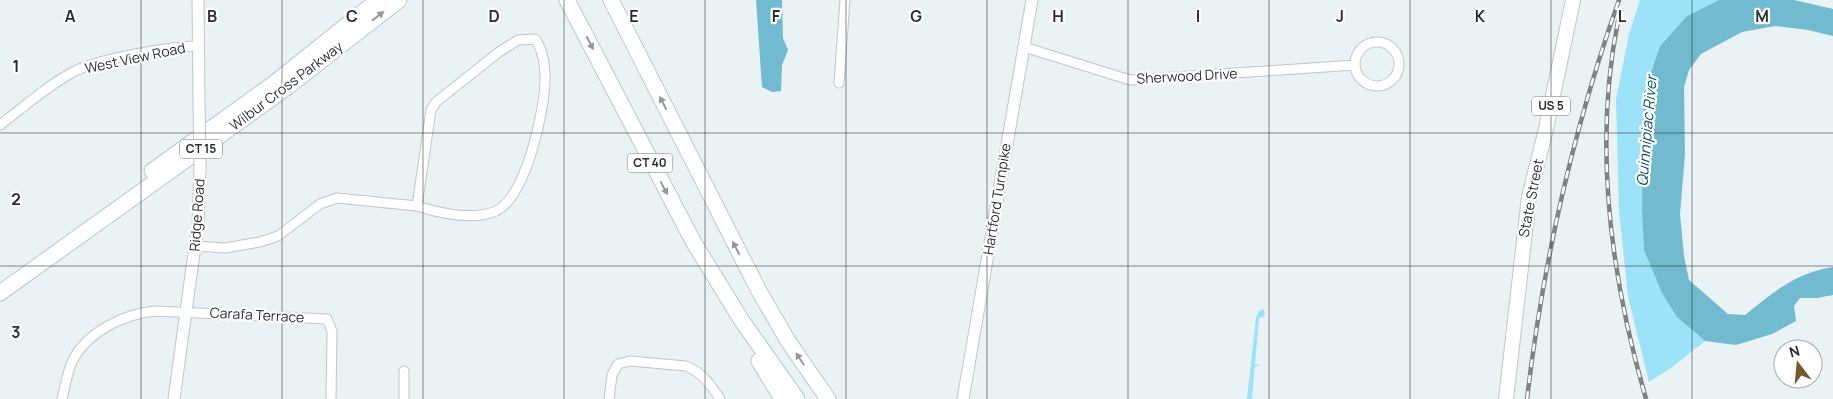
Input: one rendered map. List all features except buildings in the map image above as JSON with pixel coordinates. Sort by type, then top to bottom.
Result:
[{"type":"highway","name":"Wilbur Cross Parkway","points":[[0,281],[273,84],[378,0]]},
{"type":"highway","name":"Wilbur Cross Parkway","points":[[0,293],[286,88],[399,0]]},
{"type":"highway","name":"CT 40","points":[[567,0],[672,203],[742,321],[797,399]]},
{"type":"highway","name":"CT 40","points":[[610,0],[755,283],[788,341],[828,399]]},
{"type":"highway","points":[[742,321],[750,344],[782,399]]},
{"type":"main road","name":"Ridge Road","points":[[174,399],[195,246],[200,169],[198,0]]},
{"type":"main road","name":"Hartford Turnpike","points":[[963,399],[1032,0]]},
{"type":"main road","name":"State Street","points":[[1506,399],[1529,197],[1546,129],[1573,0]]},
{"type":"street","points":[[839,83],[845,0]]},
{"type":"street","points":[[195,246],[225,248],[260,242],[278,236],[320,204],[337,198],[417,206],[438,212],[487,213],[497,210],[505,204],[518,186],[528,166],[542,106],[545,78],[541,48],[535,39],[518,40],[499,52],[436,102],[431,110],[417,206]]},
{"type":"street","points":[[1376,42],[1383,43],[1394,51],[1399,63],[1395,78],[1382,86],[1367,84],[1361,79],[1355,66],[1356,58],[1364,47],[1376,42]]},
{"type":"street","name":"West View Road","points":[[0,125],[73,72],[88,65],[182,47],[199,46]]},
{"type":"street","name":"Sherwood Drive","points":[[1024,47],[1130,80],[1355,66]]},
{"type":"street","name":"Carafa Terrace","points":[[62,399],[73,361],[87,343],[108,324],[143,312],[185,312],[327,319],[332,331],[331,399]]},
{"type":"street","points":[[609,399],[614,368],[618,364],[630,361],[686,366],[694,369],[703,375],[720,399]]},
{"type":"street","points":[[404,371],[404,399]]},
{"type":"shaded area","points":[[1640,0],[1719,0],[1687,16],[1660,46],[1677,317],[1705,341],[1671,368],[1649,382],[1628,297],[1619,211],[1616,99],[1629,34]]},
{"type":"shaded area","points":[[1264,309],[1265,316],[1259,318],[1255,364],[1261,366],[1255,366],[1252,399],[1247,399],[1256,318],[1259,311]]},
{"type":"water","points":[[756,0],[782,0],[783,38],[788,50],[782,65],[781,91],[772,92],[762,87]]},
{"type":"water","name":"Quinnipiac River","points":[[1719,0],[1794,0],[1833,9],[1833,36],[1808,30],[1775,26],[1742,32],[1701,54],[1689,70],[1684,87],[1685,154],[1680,214],[1684,256],[1689,280],[1728,314],[1745,315],[1776,291],[1796,279],[1833,267],[1833,295],[1817,298],[1800,298],[1794,306],[1796,321],[1772,334],[1736,345],[1705,341],[1677,317],[1662,293],[1644,250],[1642,208],[1644,94],[1660,46],[1687,16]]},
{"type":"railway","points":[[1527,399],[1542,297],[1562,197],[1587,98],[1619,0]]},
{"type":"railway","points":[[1618,21],[1611,68],[1607,116],[1610,212],[1623,306],[1646,399]]}]
